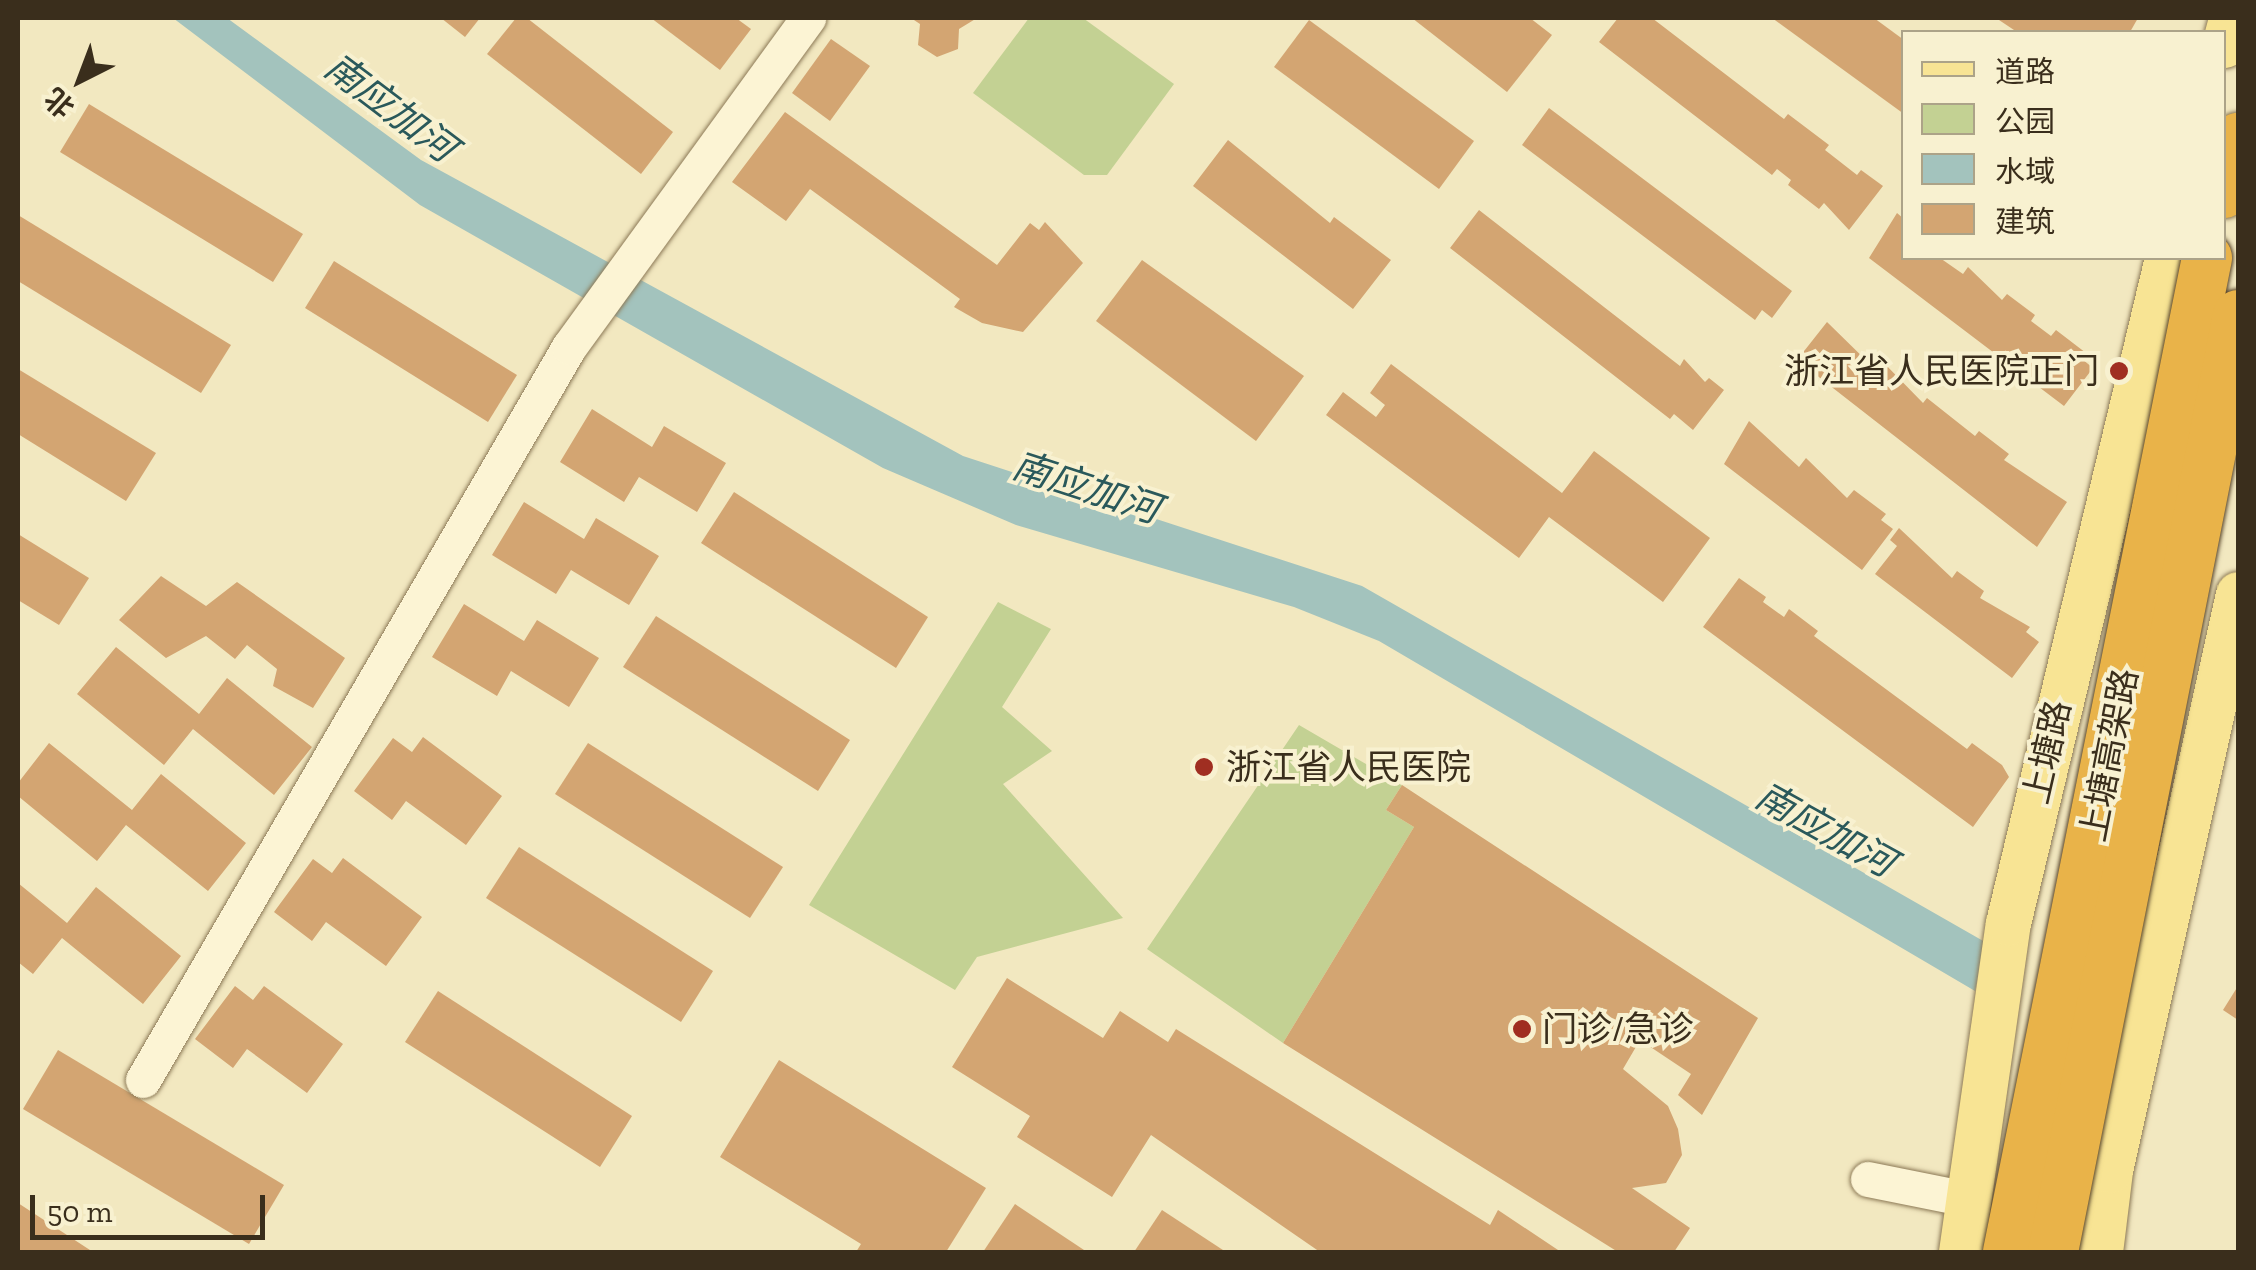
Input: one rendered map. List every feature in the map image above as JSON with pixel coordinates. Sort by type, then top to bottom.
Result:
[{"type":"highway","points":[[2226,184],[2238,138]]},
{"type":"highway","name":"上塘高架路","points":[[2008,1252],[2207,260]]},
{"type":"highway","name":"上塘高架路","points":[[2052,1252],[2238,315]]},
{"type":"main road","name":"上塘路","points":[[1962,1252],[2008,923],[2168,260]]},
{"type":"main road","points":[[2100,1252],[2110,1170],[2238,594]]},
{"type":"street","points":[[143,1080],[569,346],[808,18]]},
{"type":"street","points":[[1868,1179],[1967,1199]]},
{"type":"green space","points":[[1029,18],[1083,18],[1174,84],[1107,175],[1084,175],[973,93]]},
{"type":"green space","points":[[998,602],[1051,629],[1002,707],[1052,751],[1003,784],[1123,918],[977,957],[955,990],[809,905]]},
{"type":"green space","points":[[1299,725],[1402,785],[1386,810],[1414,827],[1283,1043],[1147,949]]},
{"type":"water","points":[[173,18],[227,18],[421,160],[963,456],[1362,586],[1985,942],[1975,991],[1379,641],[1294,607],[1016,525],[883,468],[420,205]]},
{"type":"building","points":[[441,18],[480,18],[465,37]]},
{"type":"building","points":[[516,18],[527,18],[673,132],[641,174],[487,54]]},
{"type":"building","points":[[651,18],[736,18],[751,29],[720,70]]},
{"type":"building","points":[[911,18],[977,18],[959,29],[958,49],[937,57],[918,45],[920,24]]},
{"type":"building","points":[[1412,18],[1530,18],[1552,35],[1507,92]]},
{"type":"building","points":[[1618,18],[1652,18],[1784,119],[1788,114],[1829,145],[1825,150],[1857,175],[1861,170],[1883,186],[1849,230],[1824,203],[1819,209],[1788,185],[1791,180],[1777,169],[1772,175],[1599,42]]},
{"type":"building","points":[[1772,18],[1874,18],[1901,38],[1901,112]]},
{"type":"building","points":[[1996,18],[2138,18],[2131,30],[2014,30]]},
{"type":"building","points":[[1309,20],[1474,141],[1439,189],[1274,67]]},
{"type":"building","points":[[831,39],[870,66],[830,121],[792,93]]},
{"type":"building","points":[[89,104],[303,234],[273,282],[60,152]]},
{"type":"building","points":[[1549,108],[1792,291],[1772,318],[1762,310],[1755,320],[1522,145]]},
{"type":"building","points":[[785,112],[997,265],[1030,223],[1039,230],[1045,222],[1083,263],[1023,332],[982,323],[954,307],[960,299],[810,189],[786,221],[732,182]]},
{"type":"building","points":[[1228,140],[1330,223],[1334,217],[1391,260],[1353,309],[1193,186]]},
{"type":"building","points":[[1479,210],[1680,366],[1684,359],[1705,382],[1709,378],[1724,390],[1693,430],[1674,414],[1670,419],[1450,248]]},
{"type":"building","points":[[1897,213],[1901,216],[1901,260],[1943,260],[1963,274],[1968,267],[2002,300],[2007,294],[2035,315],[2031,321],[2051,336],[2056,330],[2086,353],[2082,359],[2093,368],[2064,406],[1869,258]]},
{"type":"building","points":[[18,215],[231,345],[201,393],[18,281]]},
{"type":"building","points":[[1142,260],[1304,376],[1256,441],[1096,321]]},
{"type":"building","points":[[334,261],[517,375],[488,422],[305,308]]},
{"type":"building","points":[[1827,322],[1875,369],[1882,361],[1923,403],[1927,398],[1975,436],[1979,431],[2009,454],[2004,460],[2067,502],[2037,547],[1797,360]]},
{"type":"building","points":[[1391,364],[1562,493],[1594,451],[1710,538],[1663,602],[1549,517],[1519,558],[1326,415],[1343,392],[1376,417],[1385,405],[1370,393]]},
{"type":"building","points":[[18,369],[156,453],[126,501],[18,434]]},
{"type":"building","points":[[592,409],[652,447],[664,426],[726,463],[697,512],[639,477],[624,502],[560,462]]},
{"type":"building","points":[[1749,421],[1799,467],[1806,458],[1847,498],[1854,490],[1886,514],[1881,520],[1893,529],[1862,570],[1724,464]]},
{"type":"building","points":[[734,492],[928,617],[896,668],[701,543]]},
{"type":"building","points":[[524,502],[584,539],[596,518],[659,556],[629,605],[571,570],[556,594],[492,555]]},
{"type":"building","points":[[1899,528],[1952,578],[1957,571],[1984,591],[1980,598],[2030,627],[2026,632],[2039,642],[2012,678],[1875,574],[1897,546],[1890,540]]},
{"type":"building","points":[[18,534],[89,578],[59,625],[18,600]]},
{"type":"building","points":[[161,576],[206,606],[237,582],[345,658],[313,708],[273,686],[277,669],[247,645],[235,659],[206,636],[166,658],[119,620]]},
{"type":"building","points":[[1739,578],[1766,597],[1763,602],[1784,617],[1789,609],[1818,631],[1814,636],[1967,749],[1972,743],[2002,765],[2009,777],[1973,827],[1703,627]]},
{"type":"building","points":[[464,604],[524,641],[537,620],[599,658],[569,707],[511,671],[497,696],[432,657]]},
{"type":"building","points":[[656,616],[850,740],[818,791],[623,667]]},
{"type":"building","points":[[116,647],[199,714],[227,678],[312,747],[274,795],[193,729],[164,765],[77,694]]},
{"type":"building","points":[[423,737],[502,796],[466,845],[406,801],[392,820],[354,791],[393,738],[412,752]]},
{"type":"building","points":[[49,743],[132,810],[161,774],[246,843],[208,891],[126,825],[97,861],[18,796],[18,783]]},
{"type":"building","points":[[588,743],[783,867],[750,918],[555,794]]},
{"type":"building","name":"门诊/急诊","points":[[1402,785],[1758,1018],[1702,1115],[1678,1095],[1691,1074],[1640,1040],[1623,1069],[1668,1106],[1678,1129],[1682,1155],[1666,1183],[1632,1188],[1690,1228],[1674,1252],[1618,1252],[1283,1043],[1414,827],[1386,810]]},
{"type":"building","points":[[519,847],[713,971],[681,1022],[486,898]]},
{"type":"building","points":[[343,858],[422,917],[386,966],[326,922],[312,941],[274,912],[313,859],[332,873]]},
{"type":"building","points":[[18,883],[67,923],[96,887],[181,956],[143,1004],[62,938],[33,974],[18,962]]},
{"type":"building","points":[[1007,978],[1103,1038],[1120,1011],[1168,1042],[1176,1029],[1490,1225],[1498,1210],[1561,1252],[1320,1252],[1151,1135],[1112,1197],[1017,1137],[1030,1116],[952,1067]]},
{"type":"building","points":[[235,986],[253,1000],[264,986],[343,1044],[307,1093],[247,1049],[233,1068],[195,1039]]},
{"type":"building","points":[[2238,986],[2238,1020],[2223,1010]]},
{"type":"building","points":[[438,991],[632,1116],[600,1167],[405,1042]]},
{"type":"building","points":[[58,1050],[284,1185],[249,1244],[23,1109]]},
{"type":"building","points":[[779,1060],[986,1188],[946,1252],[856,1252],[861,1244],[720,1157]]},
{"type":"building","points":[[18,1203],[93,1252],[18,1252]]},
{"type":"building","points":[[1015,1204],[1087,1252],[983,1252]]},
{"type":"building","points":[[1162,1210],[1226,1252],[1134,1252]]},
{"type":"place","name":"浙江省人民医院正门","points":[[2119,371]]},
{"type":"place","name":"浙江省人民医院","points":[[1204,767]]},
{"type":"place","name":"门诊/急诊","points":[[1522,1029]]},
{"type":"water label","name":"南应加河","points":[[390,108]]},
{"type":"water label","name":"南应加河","points":[[1086,488]]},
{"type":"water label","name":"南应加河","points":[[1825,830]]}]
